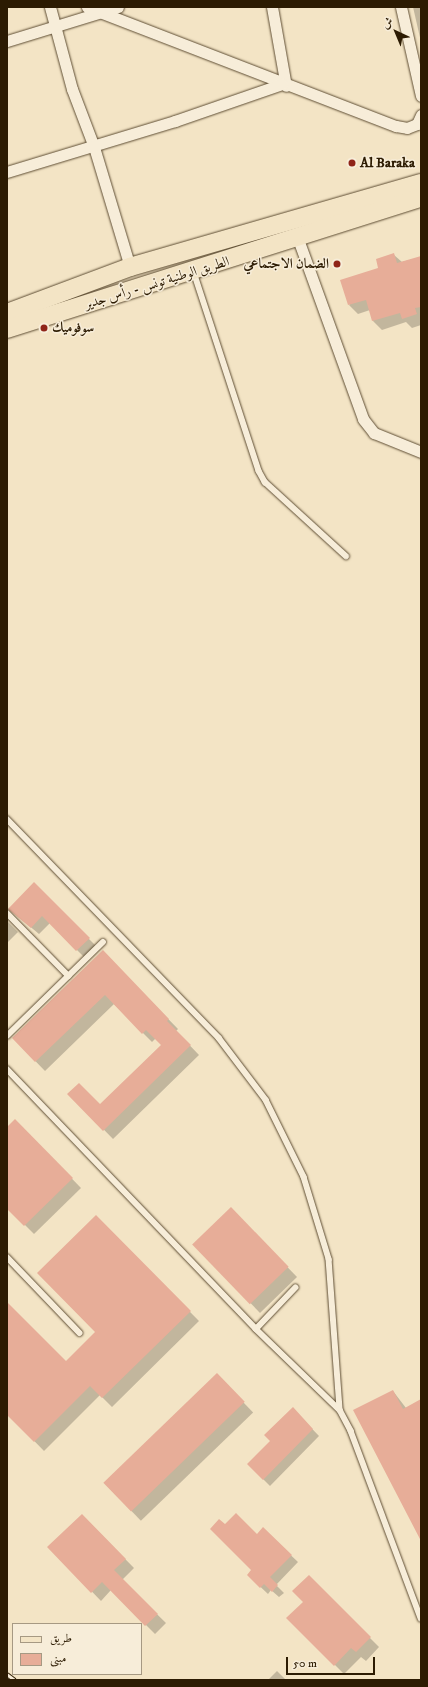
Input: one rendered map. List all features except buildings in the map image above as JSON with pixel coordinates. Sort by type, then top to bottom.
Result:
[{"type":"main road","name":"الطريق الوطنية تونس - رأس جدير","points":[[7,313],[130,266],[421,183]]},
{"type":"main road","name":"الطريق الوطنية تونس - رأس جدير","points":[[7,329],[421,198]]},
{"type":"street","points":[[50,7],[72,89],[94,147],[130,266]]},
{"type":"street","points":[[87,7],[284,85],[396,126],[407,128],[417,124],[421,115]]},
{"type":"street","points":[[7,41],[56,28],[118,7]]},
{"type":"street","points":[[272,7],[284,85]]},
{"type":"street","points":[[402,7],[421,96]]},
{"type":"street","points":[[7,172],[94,147],[284,85]]},
{"type":"street","points":[[298,238],[362,419],[374,433],[421,452]]},
{"type":"lane","points":[[193,271],[258,471],[265,482],[346,556]]},
{"type":"lane","points":[[7,820],[220,1038],[266,1100],[304,1177],[328,1259],[340,1410]]},
{"type":"lane","points":[[7,913],[69,976]]},
{"type":"lane","points":[[7,1036],[103,942]]},
{"type":"lane","points":[[7,1069],[256,1329],[340,1410],[351,1431],[421,1618]]},
{"type":"lane","points":[[7,1257],[80,1333]]},
{"type":"lane","points":[[256,1329],[295,1288]]},
{"type":"railway","points":[[7,1674],[15,1680]]},
{"type":"place","name":"Al Baraka","points":[[352,163]]},
{"type":"place","name":"الضمان الاجتماعي","points":[[337,264]]},
{"type":"place","name":"سوفوميك","points":[[44,328]]}]
